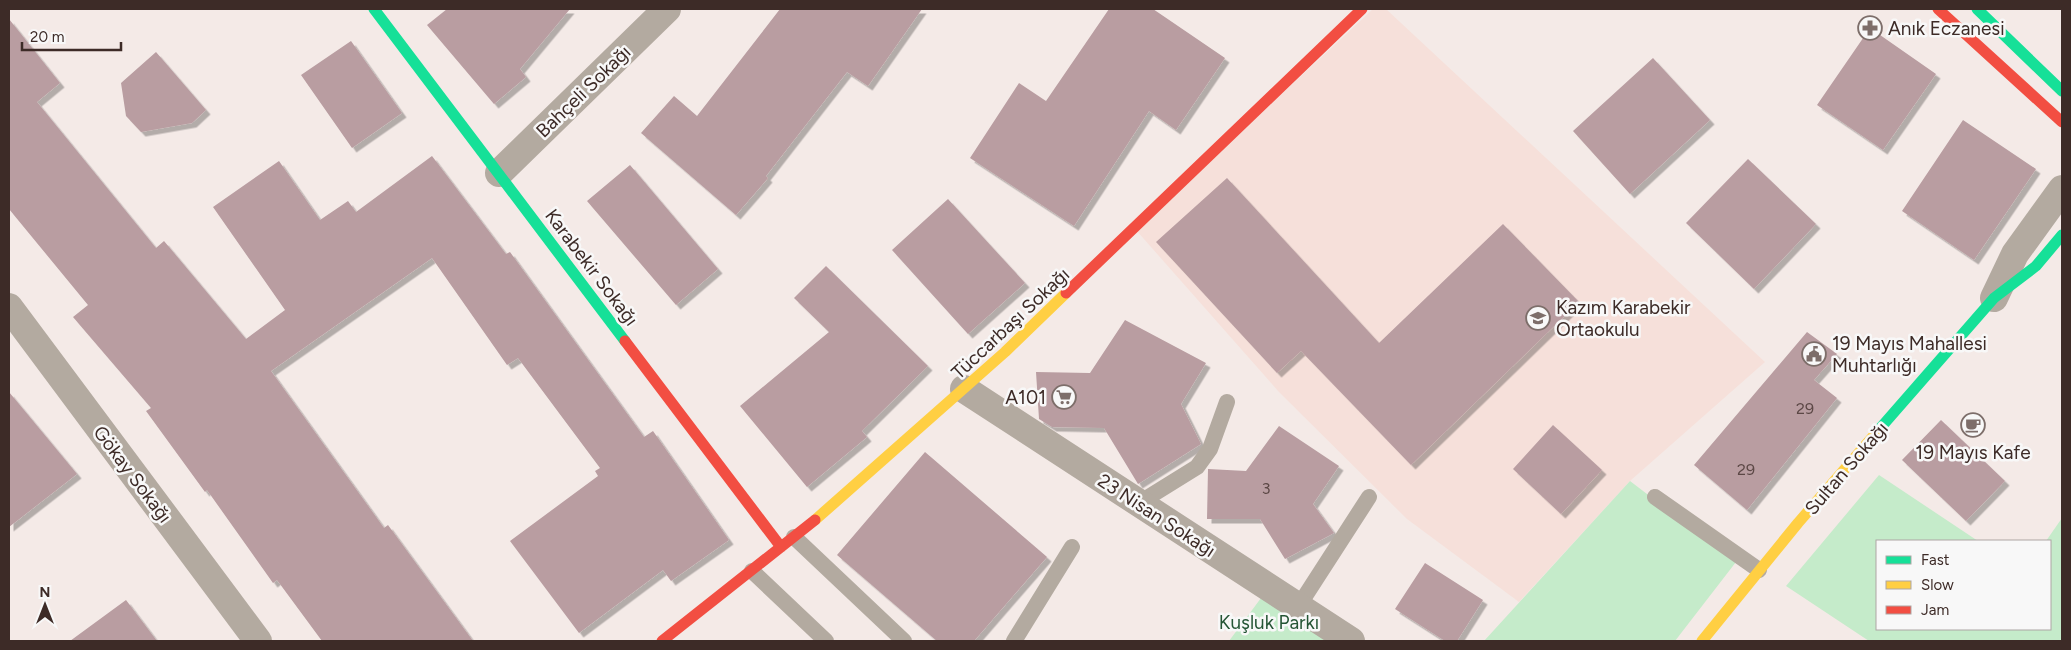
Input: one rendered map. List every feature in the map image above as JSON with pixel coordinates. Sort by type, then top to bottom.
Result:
[{"type":"street","name":"Karabekir Sokağı","points":[[374,9],[499,173],[788,542]]},
{"type":"street","name":"Bahçeli Sokağı","points":[[499,173],[667,9]]},
{"type":"street","name":"Tüccarbaşı Sokağı","points":[[662,641],[788,542],[964,389],[1043,317],[1362,9]]},
{"type":"street","points":[[1938,9],[2062,122]]},
{"type":"street","points":[[1977,9],[2062,91]]},
{"type":"street","name":"Sultan Sokağı","points":[[1994,298],[2015,254],[2062,189]]},
{"type":"street","name":"Sultan Sokağı","points":[[1702,641],[1759,570],[1994,298],[2036,266],[2062,235]]},
{"type":"street","name":"Gökay Sokağı","points":[[9,307],[258,641]]},
{"type":"street","name":"23 Nisan Sokağı","points":[[964,389],[1351,641]]},
{"type":"lane","points":[[1138,503],[1197,467],[1210,449],[1226,402]]},
{"type":"lane","points":[[1298,607],[1369,497]]},
{"type":"lane","points":[[1655,497],[1759,570]]},
{"type":"lane","points":[[788,542],[904,641]]},
{"type":"lane","points":[[1014,641],[1072,547]]},
{"type":"lane","points":[[752,571],[826,641]]},
{"type":"shaded area","name":"Kazım Karabekir Ortaokulu","points":[[1373,9],[1386,9],[1765,362],[1630,481],[1519,602],[1407,519],[1279,392],[1136,230]]},
{"type":"green space","points":[[1879,475],[1976,540],[1876,540],[1876,630],[2051,630],[2051,540],[2047,540],[2062,518],[2062,641],[1869,641],[1786,586]]},
{"type":"green space","points":[[1630,481],[1736,562],[1675,641],[1484,641]]},
{"type":"green space","name":"Kuşluk Parkı","points":[[1264,594],[1334,641],[1229,641]]},
{"type":"building","points":[[447,9],[570,9],[520,69],[526,77],[494,104],[427,25]]},
{"type":"building","points":[[780,9],[922,9],[868,86],[847,72],[766,176],[768,178],[736,215],[641,133],[674,96],[697,116]]},
{"type":"building","points":[[1109,9],[1153,9],[1225,58],[1176,130],[1149,111],[1074,226],[970,158],[1019,83],[1046,101]]},
{"type":"building","points":[[9,19],[60,83],[37,102],[156,248],[164,241],[246,339],[285,310],[213,207],[279,161],[320,220],[348,201],[356,212],[432,156],[506,254],[510,252],[644,437],[653,431],[729,540],[671,581],[663,570],[579,633],[510,541],[598,476],[595,471],[600,468],[518,358],[507,365],[432,258],[271,371],[384,528],[388,525],[473,641],[322,641],[277,580],[273,583],[207,490],[205,492],[146,411],[151,408],[73,317],[88,305],[9,209]]},
{"type":"building","points":[[1870,28],[1936,74],[1883,150],[1817,105]]},
{"type":"building","points":[[351,41],[402,113],[352,148],[301,75]]},
{"type":"building","points":[[156,52],[206,110],[192,123],[141,132],[126,116],[121,83]]},
{"type":"building","points":[[1653,58],[1710,120],[1630,194],[1573,131]]},
{"type":"building","points":[[1963,120],[2036,169],[1974,260],[1902,211]]},
{"type":"building","points":[[1748,159],[1816,224],[1754,289],[1686,223]]},
{"type":"building","points":[[630,165],[718,269],[676,305],[587,201]]},
{"type":"building","points":[[1227,178],[1379,343],[1503,224],[1579,302],[1411,465],[1301,351],[1277,373],[1156,242]]},
{"type":"building","points":[[948,199],[1025,283],[968,334],[892,250]]},
{"type":"building","points":[[826,266],[928,366],[862,431],[867,437],[807,487],[740,406],[829,332],[794,298]]},
{"type":"building","points":[[1125,320],[1206,363],[1181,404],[1201,444],[1138,484],[1104,428],[1052,427],[1039,419],[1036,372],[1090,373]]},
{"type":"building","points":[[1807,332],[1837,354],[1814,380],[1837,398],[1747,510],[1694,465]]},
{"type":"building","points":[[9,392],[77,474],[9,527]]},
{"type":"building","points":[[1941,420],[2005,481],[1966,521],[1902,460]]},
{"type":"building","points":[[1553,425],[1602,470],[1561,514],[1513,469]]},
{"type":"building","points":[[1279,426],[1339,466],[1313,504],[1334,533],[1285,559],[1260,519],[1207,519],[1208,469],[1246,471]]},
{"type":"building","points":[[925,452],[1047,557],[974,641],[937,641],[837,555]]},
{"type":"building","points":[[1425,563],[1483,600],[1457,641],[1445,641],[1395,609]]},
{"type":"building","points":[[126,600],[157,641],[70,641]]},
{"type":"traffic: fast","points":[[374,9],[625,341]]},
{"type":"traffic: fast","points":[[1977,9],[2062,91]]},
{"type":"traffic: fast","points":[[1876,433],[1994,298],[2036,266],[2062,235]]},
{"type":"traffic: slow","points":[[815,520],[1005,352],[1066,293]]},
{"type":"traffic: slow","points":[[1702,641],[1798,523],[1876,433]]},
{"type":"traffic: jam","points":[[1066,293],[1362,9]]},
{"type":"traffic: jam","points":[[1938,9],[2062,122]]},
{"type":"traffic: jam","points":[[625,341],[781,547]]},
{"type":"traffic: jam","points":[[662,641],[815,520]]},
{"type":"place","name":"Anık Eczanesi","points":[[1870,28]]},
{"type":"place","name":"Kazım Karabekir Ortaokulu","points":[[1538,318]]},
{"type":"place","name":"19 Mayıs Mahallesi Muhtarlığı","points":[[1814,354]]},
{"type":"place","name":"A101","points":[[1064,397]]},
{"type":"place","name":"19 Mayıs Kafe","points":[[1973,425]]}]
